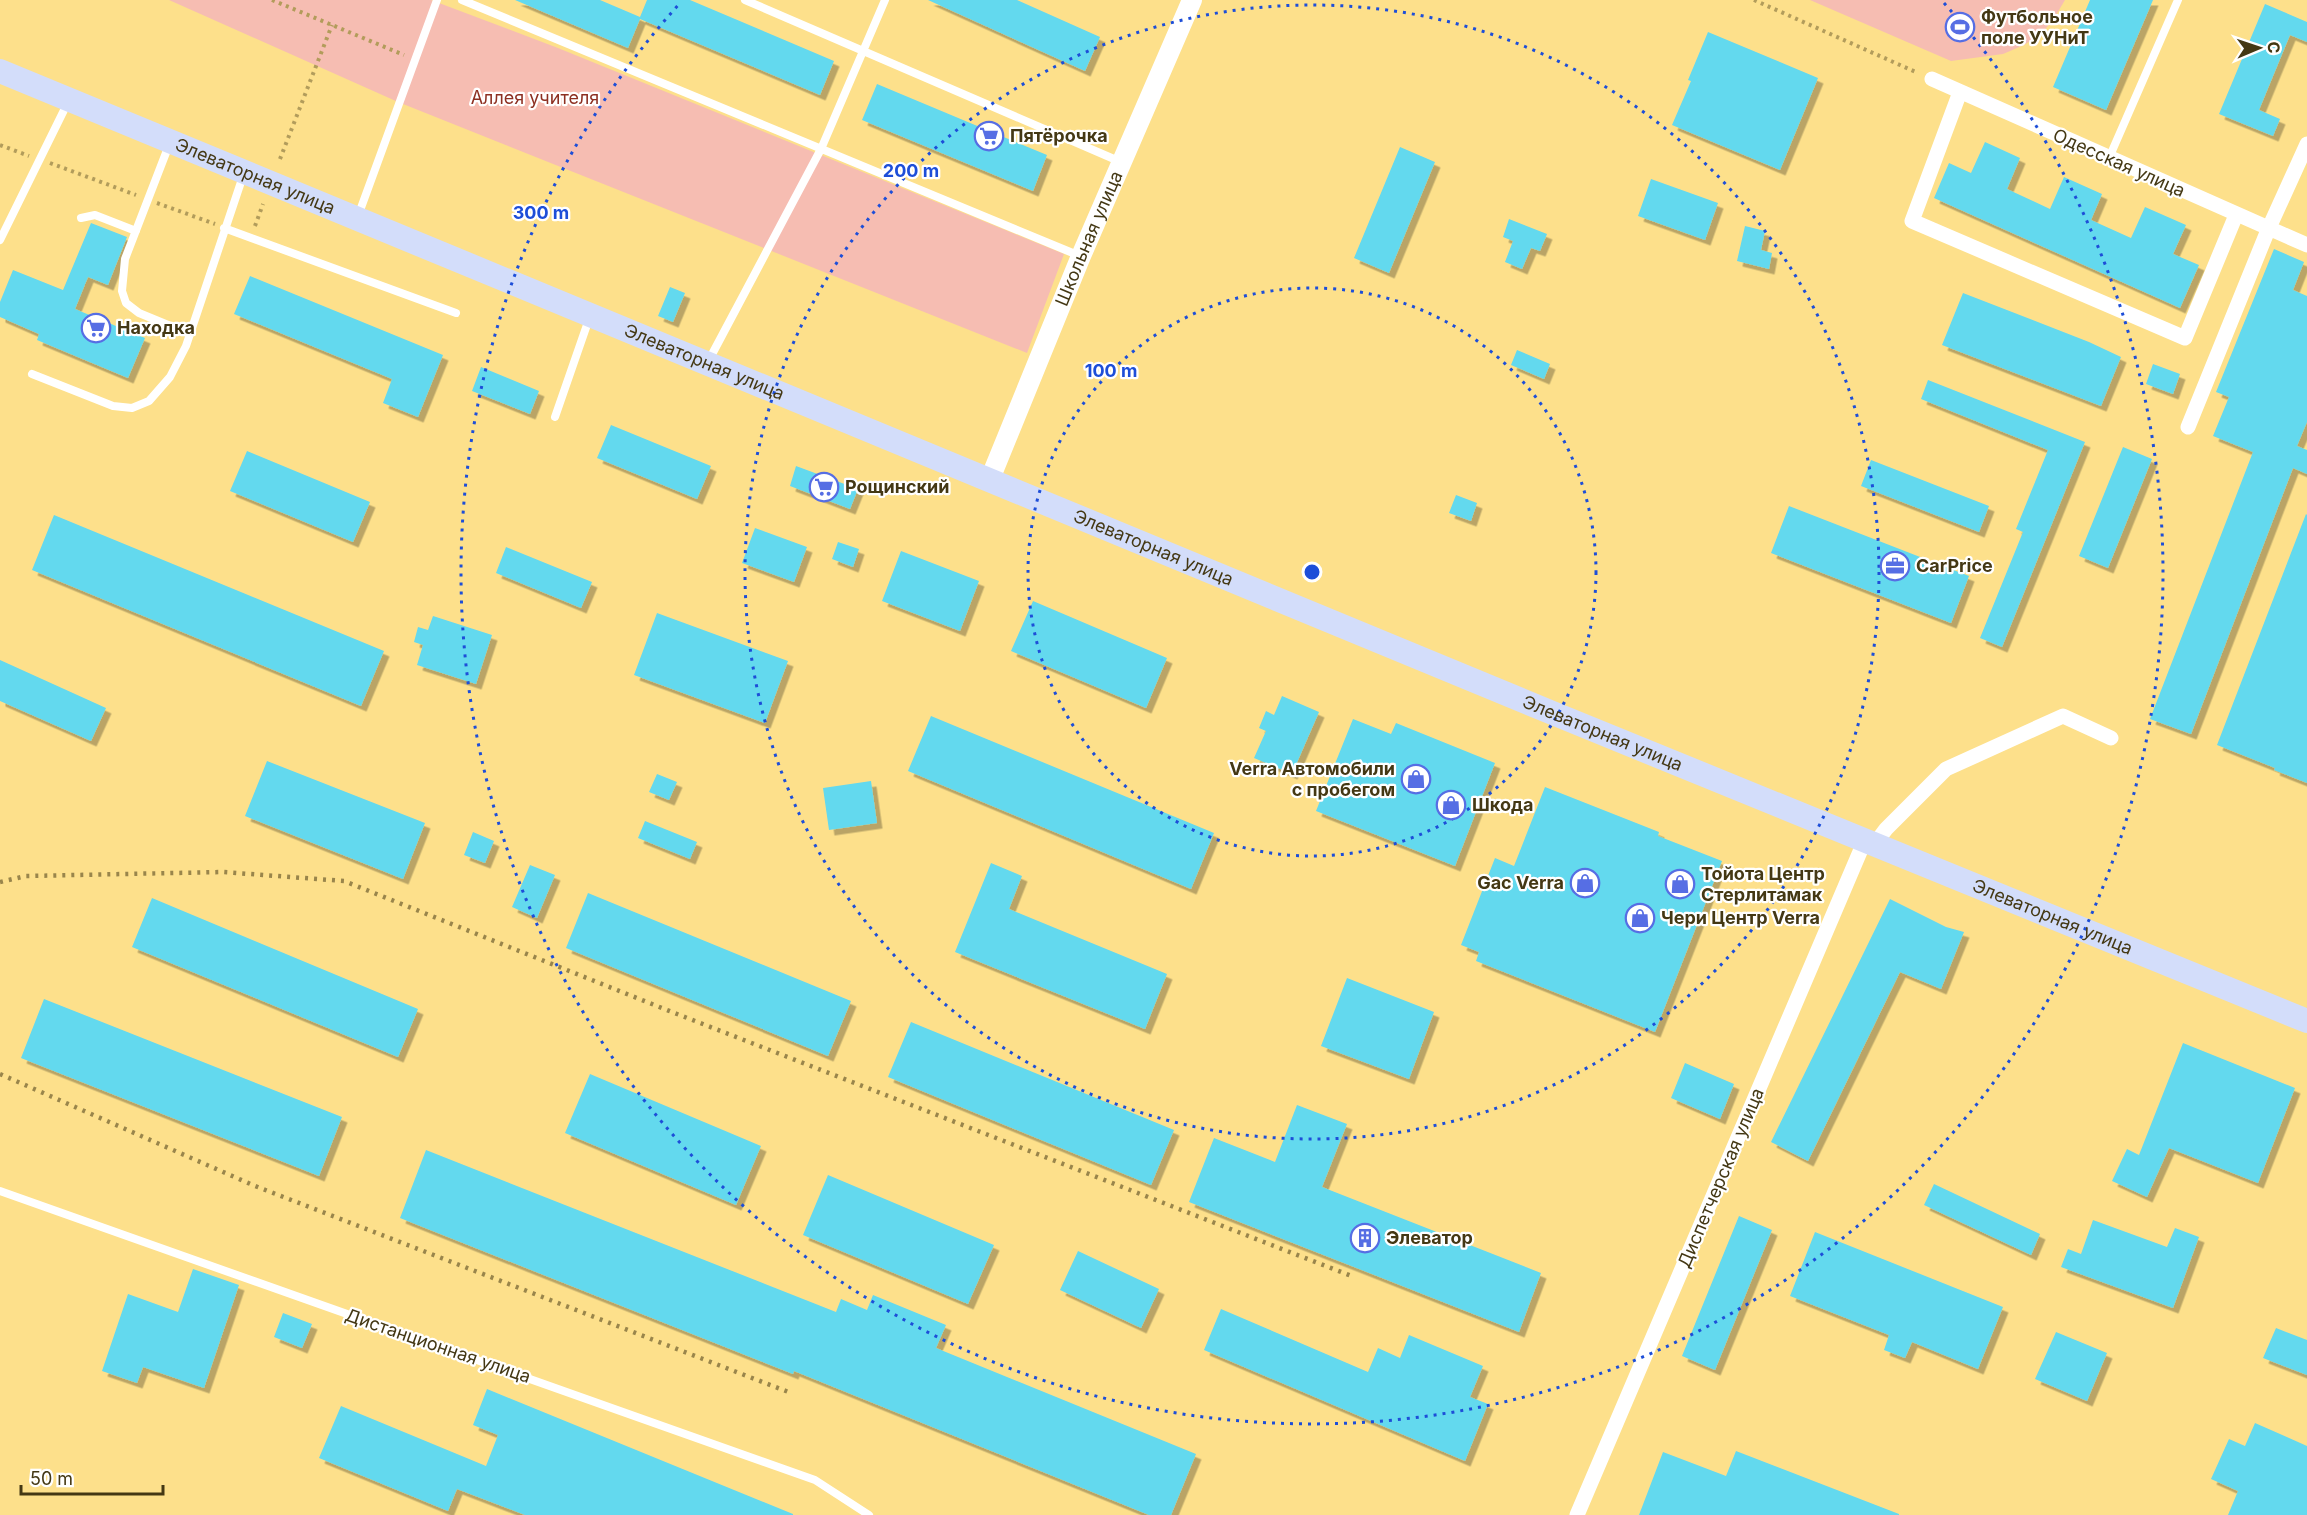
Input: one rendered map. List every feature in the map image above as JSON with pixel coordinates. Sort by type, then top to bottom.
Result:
[{"type":"main road","name":"Элеваторная улица","points":[[0,70],[2307,1022]]},
{"type":"street","name":"Школьная улица","points":[[990,479],[1081,256],[1190,1]]},
{"type":"street","name":"Одесская улица","points":[[1932,80],[2268,230],[2307,245]]},
{"type":"street","points":[[1960,92],[1912,221],[2185,338],[2236,215]]},
{"type":"street","points":[[2188,427],[2268,230],[2307,145]]},
{"type":"street","name":"Диспетчерская улица","points":[[1577,1515],[1869,843],[1946,769],[2062,716],[2111,738]]},
{"type":"lane","points":[[357,217],[437,0]]},
{"type":"lane","points":[[462,0],[1081,256]]},
{"type":"lane","points":[[745,0],[1122,162]]},
{"type":"lane","points":[[708,363],[821,149],[885,0]]},
{"type":"lane","points":[[2109,158],[2178,0]]},
{"type":"lane","points":[[0,240],[70,99]]},
{"type":"lane","points":[[170,141],[125,259],[122,291],[126,303],[139,313],[190,334]]},
{"type":"lane","points":[[32,374],[113,406],[132,408],[149,401],[170,377],[190,334],[244,172]]},
{"type":"lane","points":[[81,218],[95,215],[136,231]]},
{"type":"lane","points":[[224,228],[456,313]]},
{"type":"lane","points":[[555,417],[590,315]]},
{"type":"lane","name":"Дистанционная улица","points":[[0,1191],[815,1480],[869,1515]]},
{"type":"path","points":[[272,0],[415,60]]},
{"type":"path","points":[[1754,0],[1932,80]]},
{"type":"path","points":[[280,159],[332,25]]},
{"type":"path","points":[[0,145],[224,228]]},
{"type":"path","points":[[251,237],[263,204]]},
{"type":"green space","name":"Аллея учителя","points":[[169,0],[431,0],[558,48],[1064,254],[1027,353],[398,102]]},
{"type":"green space","name":"Футбольное поле УУНиТ","points":[[1810,0],[2065,0],[2041,34],[2024,45],[2003,54],[1951,61]]},
{"type":"building","points":[[515,0],[600,0],[640,17],[647,0],[690,0],[834,61],[820,95],[640,19],[628,48]]},
{"type":"building","points":[[928,0],[1017,0],[1100,37],[1085,71]]},
{"type":"building","points":[[2090,0],[2153,0],[2106,110],[2053,87]]},
{"type":"building","points":[[2265,4],[2307,22],[2307,42],[2290,35],[2259,110],[2280,119],[2273,136],[2219,114]]},
{"type":"building","points":[[1708,32],[1818,78],[1780,170],[1672,125],[1691,81],[1688,80]]},
{"type":"building","points":[[877,84],[1047,155],[1033,191],[862,120]]},
{"type":"building","points":[[1985,142],[2020,158],[2007,189],[2050,209],[2064,177],[2102,194],[2091,220],[2131,238],[2145,207],[2186,225],[2173,254],[2199,265],[2180,308],[1934,198],[1949,163],[1971,173]]},
{"type":"building","points":[[1400,147],[1435,162],[1389,273],[1354,258]]},
{"type":"building","points":[[1651,179],[1718,203],[1705,240],[1638,216]]},
{"type":"building","points":[[1509,219],[1547,234],[1540,251],[1531,248],[1522,269],[1505,262],[1513,241],[1503,237]]},
{"type":"building","points":[[91,223],[127,237],[108,285],[88,277],[75,309],[145,338],[128,378],[37,340],[39,334],[0,317],[0,302],[13,270],[63,290]]},
{"type":"building","points":[[1745,226],[1765,231],[1761,250],[1772,253],[1769,269],[1737,261]]},
{"type":"building","points":[[2274,249],[2304,262],[2293,290],[2307,296],[2307,422],[2297,446],[2307,450],[2307,474],[2293,468],[2191,734],[2150,719],[2253,452],[2213,436],[2229,397],[2216,392]]},
{"type":"building","points":[[250,276],[443,355],[418,417],[383,403],[392,379],[234,314]]},
{"type":"building","points":[[670,287],[685,293],[673,322],[658,316]]},
{"type":"building","points":[[1963,293],[2089,342],[2121,357],[2101,406],[1942,345]]},
{"type":"building","points":[[1517,350],[1550,364],[1544,379],[1511,365]]},
{"type":"building","points":[[2153,364],[2180,374],[2173,394],[2146,384]]},
{"type":"building","points":[[481,367],[539,391],[530,414],[472,391]]},
{"type":"building","points":[[1928,380],[2085,442],[2002,647],[1980,638],[2023,532],[2016,529],[2048,450],[1921,399]]},
{"type":"building","points":[[611,425],[711,466],[697,499],[597,458]]},
{"type":"building","points":[[2123,447],[2152,459],[2108,568],[2079,556]]},
{"type":"building","points":[[247,451],[370,502],[353,542],[230,491]]},
{"type":"building","points":[[1871,460],[1989,506],[1979,532],[1861,486]]},
{"type":"building","points":[[796,466],[858,489],[850,509],[790,486]]},
{"type":"building","points":[[1456,495],[1477,503],[1471,521],[1449,513]]},
{"type":"building","points":[[1789,506],[1969,576],[1951,623],[1771,553]]},
{"type":"building","points":[[54,515],[384,651],[361,706],[32,570]]},
{"type":"building","points":[[2307,515],[2307,783],[2217,745]]},
{"type":"building","points":[[755,528],[807,547],[794,582],[742,563]]},
{"type":"building","points":[[838,542],[859,549],[853,567],[832,559]]},
{"type":"building","points":[[506,547],[592,582],[581,608],[496,573]]},
{"type":"building","points":[[901,551],[979,581],[960,631],[882,601]]},
{"type":"building","points":[[1033,601],[1167,658],[1146,708],[1011,651]]},
{"type":"building","points":[[657,613],[788,661],[765,723],[634,675]]},
{"type":"building","points":[[433,616],[492,635],[476,684],[417,665],[423,645],[414,642],[418,627],[428,630]]},
{"type":"building","points":[[0,660],[106,708],[91,741],[0,701]]},
{"type":"building","points":[[1282,696],[1319,712],[1292,774],[1254,758],[1266,731],[1259,728],[1266,711],[1274,715]]},
{"type":"building","points":[[931,716],[1214,833],[1191,889],[908,771]]},
{"type":"building","points":[[1353,719],[1391,734],[1396,723],[1495,763],[1455,866],[1316,811]]},
{"type":"building","points":[[267,761],[425,823],[403,879],[245,816]]},
{"type":"building","points":[[657,774],[677,782],[669,800],[649,792]]},
{"type":"building","points":[[871,781],[877,823],[829,830],[823,788]]},
{"type":"building","points":[[1545,787],[1659,832],[1658,836],[1722,861],[1655,1032],[1476,961],[1479,952],[1461,945],[1495,858],[1514,866]]},
{"type":"building","points":[[645,821],[697,842],[690,859],[638,838]]},
{"type":"building","points":[[473,832],[494,841],[485,863],[464,855]]},
{"type":"building","points":[[991,863],[1022,876],[1009,909],[1167,974],[1145,1029],[955,952]]},
{"type":"building","points":[[530,865],[555,875],[537,918],[512,907]]},
{"type":"building","points":[[588,893],[851,1001],[828,1056],[566,948]]},
{"type":"building","points":[[152,898],[418,1009],[398,1057],[132,947]]},
{"type":"building","points":[[1890,899],[1946,927],[1964,932],[1941,989],[1900,972],[1808,1161],[1771,1142]]},
{"type":"building","points":[[1347,978],[1434,1012],[1409,1079],[1321,1046]]},
{"type":"building","points":[[44,999],[342,1117],[319,1176],[21,1058]]},
{"type":"building","points":[[911,1022],[1174,1130],[1151,1185],[888,1077]]},
{"type":"building","points":[[2183,1043],[2295,1088],[2258,1183],[2169,1148],[2147,1197],[2112,1181],[2127,1149],[2139,1155]]},
{"type":"building","points":[[1685,1063],[1734,1084],[1720,1119],[1671,1098]]},
{"type":"building","points":[[590,1074],[761,1146],[736,1205],[565,1133]]},
{"type":"building","name":"Элеватор","points":[[1297,1105],[1347,1124],[1322,1187],[1541,1273],[1519,1332],[1189,1202],[1214,1138],[1275,1162]]},
{"type":"building","points":[[426,1150],[836,1312],[841,1299],[867,1310],[873,1295],[946,1325],[936,1348],[1196,1454],[1171,1515],[1149,1515],[794,1371],[793,1374],[400,1218]]},
{"type":"building","points":[[828,1175],[994,1245],[968,1304],[803,1235]]},
{"type":"building","points":[[1934,1184],[2040,1234],[2031,1255],[1924,1205]]},
{"type":"building","points":[[1739,1216],[1772,1230],[1715,1370],[1682,1356]]},
{"type":"building","points":[[2093,1220],[2167,1247],[2175,1228],[2199,1237],[2173,1308],[2061,1267],[2068,1249],[2081,1254]]},
{"type":"building","points":[[1815,1232],[2003,1307],[1978,1369],[1912,1342],[1905,1358],[1884,1350],[1889,1335],[1790,1296]]},
{"type":"building","points":[[1078,1251],[1159,1289],[1141,1328],[1060,1290]]},
{"type":"building","points":[[193,1269],[239,1285],[204,1388],[143,1367],[137,1383],[102,1371],[128,1294],[178,1312]]},
{"type":"building","points":[[1221,1309],[1368,1372],[1378,1348],[1400,1358],[1409,1335],[1483,1366],[1470,1397],[1488,1404],[1465,1461],[1204,1350]]},
{"type":"building","points":[[283,1313],[312,1324],[302,1348],[274,1337]]},
{"type":"building","points":[[2276,1328],[2307,1340],[2307,1375],[2263,1358]]},
{"type":"building","points":[[2056,1332],[2107,1353],[2087,1401],[2035,1379]]},
{"type":"building","points":[[487,1389],[793,1515],[525,1515],[457,1489],[448,1511],[319,1458],[341,1406],[486,1466],[498,1435],[473,1425]]},
{"type":"building","points":[[2255,1423],[2307,1446],[2307,1515],[2228,1515],[2238,1491],[2211,1479],[2229,1439],[2245,1446]]},
{"type":"building","points":[[1736,1451],[1899,1515],[1639,1515],[1663,1452],[1726,1476]]},
{"type":"railway","points":[[0,882],[26,876],[223,872],[344,881],[677,1014],[1354,1277]]},
{"type":"railway","points":[[0,1074],[255,1186],[791,1393]]},
{"type":"place","name":"Футбольное поле УУНиТ","points":[[1960,27]]},
{"type":"place","name":"Пятёрочка","points":[[989,136]]},
{"type":"place","name":"Находка","points":[[96,328]]},
{"type":"place","name":"Рощинский","points":[[824,487]]},
{"type":"place","name":"CarPrice","points":[[1895,566]]},
{"type":"place","name":"Verra Автомобили с пробегом","points":[[1416,779]]},
{"type":"place","name":"Шкода","points":[[1451,805]]},
{"type":"place","name":"Gac Verra","points":[[1585,883]]},
{"type":"place","name":"Тойота Центр Стерлитамак","points":[[1680,884]]},
{"type":"place","name":"Чери Центр Verra","points":[[1640,918]]},
{"type":"place","name":"Элеватор","points":[[1365,1238]]}]
